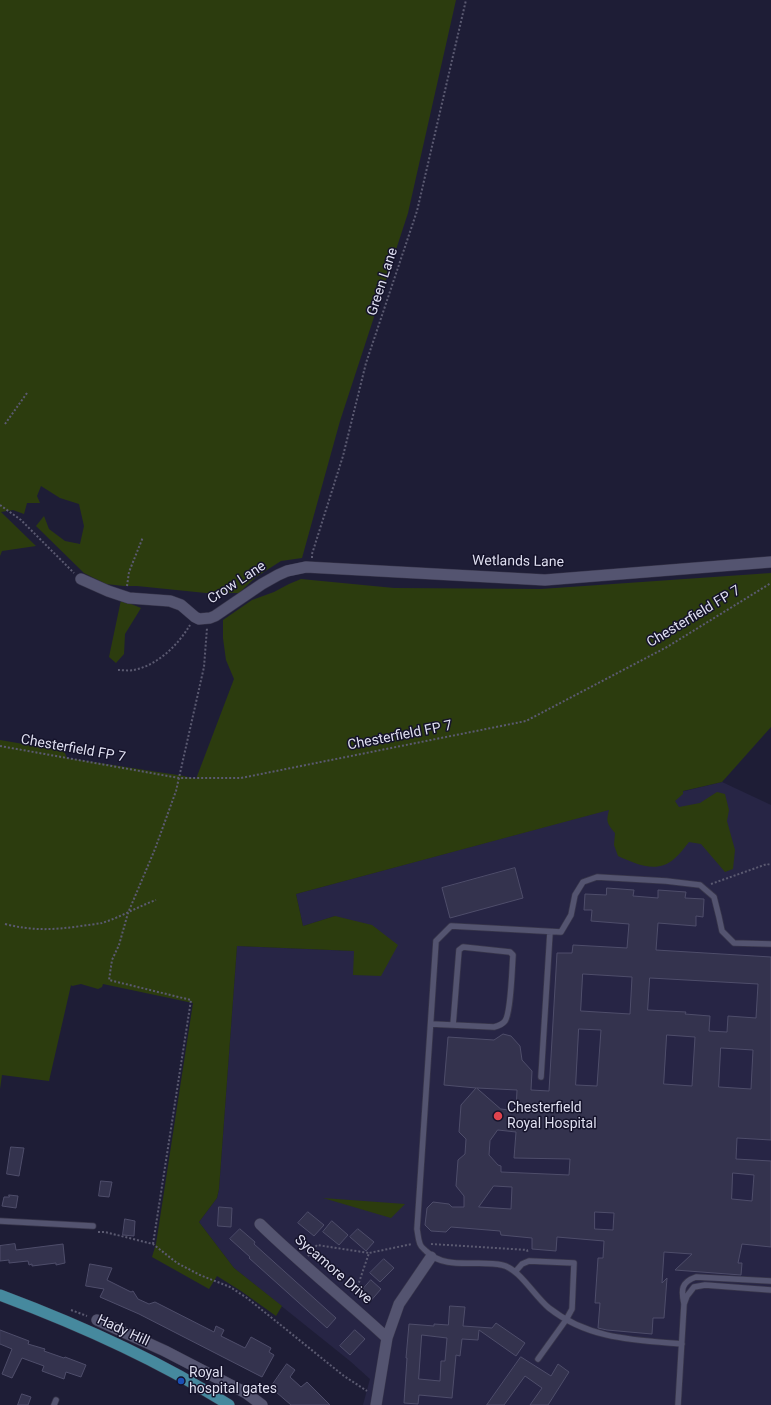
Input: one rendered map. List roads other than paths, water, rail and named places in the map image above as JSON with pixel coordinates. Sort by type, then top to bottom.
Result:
[{"type":"main road","name":"Hady Hill","points":[[0,1295],[54,1315],[132,1350],[170,1370],[229,1405]]},
{"type":"street","name":"Wetlands Lane","points":[[312,567],[545,580],[771,562]]},
{"type":"street","name":"Crow Lane","points":[[82,579],[126,597],[176,603],[195,617],[207,619],[215,616],[237,600],[286,571],[312,567]]},
{"type":"street","name":"Sycamore Drive","points":[[260,1224],[282,1246],[351,1304],[387,1338]]},
{"type":"street","points":[[376,1402],[387,1338],[399,1304],[432,1257]]},
{"type":"street","name":"Hady Hill","points":[[97,1320],[219,1379],[248,1395],[262,1405]]},
{"type":"lane","points":[[682,1344],[629,1339],[594,1332],[566,1320],[548,1307],[515,1272],[502,1265],[445,1262],[432,1257],[420,1244],[417,1229],[436,941],[452,926],[561,932],[571,915],[576,895],[583,882],[597,877],[666,881],[700,885],[714,897],[722,931],[734,942],[771,944]]},
{"type":"lane","points":[[541,1078],[550,932]]},
{"type":"lane","points":[[431,1024],[494,1027],[502,1025],[506,1020],[513,955],[510,952],[463,947],[459,950],[453,1025]]},
{"type":"lane","points":[[0,1221],[93,1226]]},
{"type":"lane","points":[[515,1272],[522,1264],[529,1261],[574,1263],[572,1309],[538,1360]]},
{"type":"lane","points":[[761,1280],[771,1276]]},
{"type":"lane","points":[[678,1405],[684,1304],[682,1294],[683,1286],[688,1280],[696,1277],[771,1281]]},
{"type":"lane","points":[[684,1304],[687,1296],[694,1287],[699,1286],[771,1290]]},
{"type":"place","name":"Chesterfield Royal Hospital","points":[[498,1116]]},
{"type":"place","name":"Royal hospital gates","points":[[181,1381]]}]
